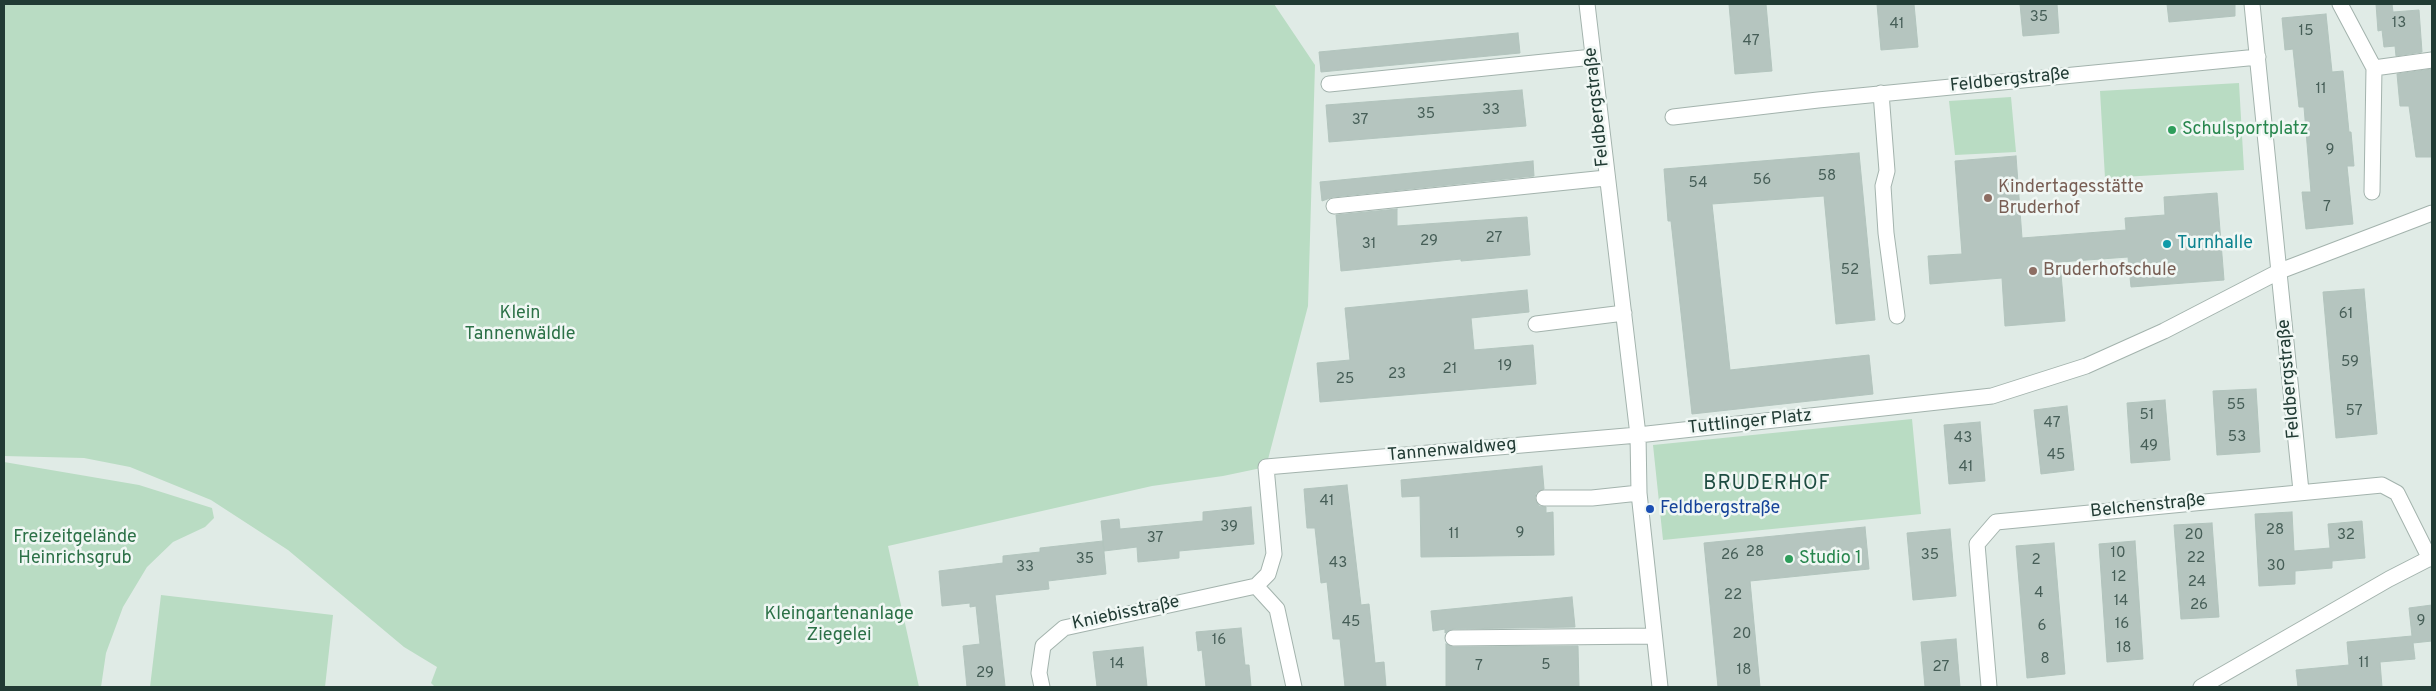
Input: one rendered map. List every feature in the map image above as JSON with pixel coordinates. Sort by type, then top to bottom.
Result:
[{"type":"street","name":"Feldbergstraße","points":[[1586,4],[1638,435],[1639,492],[1660,687]]},
{"type":"street","name":"Feldbergstraße","points":[[2252,4],[2301,491]]},
{"type":"street","points":[[2340,4],[2374,68],[2372,192]]},
{"type":"street","points":[[1329,84],[1592,57]]},
{"type":"street","name":"Feldbergstraße","points":[[1673,117],[1881,94],[2258,57]]},
{"type":"street","points":[[2374,68],[2432,60]]},
{"type":"street","points":[[1881,94],[1887,171],[1884,186],[1886,233],[1897,316]]},
{"type":"street","points":[[1334,206],[1606,178]]},
{"type":"street","name":"Tuttlinger Platz","points":[[1638,435],[1992,396],[2076,369],[2164,331],[2280,272],[2432,213]]},
{"type":"street","points":[[1536,324],[1624,313]]},
{"type":"street","name":"Tannenwaldweg","points":[[1256,586],[1268,574],[1274,554],[1266,467],[1638,435]]},
{"type":"street","name":"Belchenstraße","points":[[1989,687],[1977,544],[1996,522],[2301,491],[2382,485],[2396,493],[2431,558],[2389,579],[2201,687]]},
{"type":"street","points":[[1544,498],[1592,498],[1639,492]]},
{"type":"street","points":[[1256,586],[1277,609],[1294,687]]},
{"type":"street","name":"Kniebisstraße","points":[[1042,687],[1039,673],[1043,646],[1064,628],[1256,586]]},
{"type":"street","points":[[1453,638],[1653,636]]},
{"type":"green space","name":"Klein Tannenwäldle","points":[[4,4],[1274,4],[1315,65],[1308,306],[1266,467],[1223,476],[1152,486],[888,546],[919,687],[435,687],[431,683],[437,667],[404,647],[288,550],[211,500],[130,467],[84,458],[4,456]]},
{"type":"green space","name":"Schulsportplatz","points":[[2239,83],[2244,170],[2105,178],[2100,91]]},
{"type":"green space","points":[[2011,97],[2016,152],[1955,155],[1949,101]]},
{"type":"green space","points":[[1912,419],[1921,514],[1663,540],[1653,445]]},
{"type":"green space","name":"Freizeitgelände Heinrichsgrub","points":[[4,462],[139,485],[212,508],[214,518],[205,527],[173,542],[147,567],[123,607],[106,653],[101,687],[4,687]]},
{"type":"green space","points":[[161,595],[333,615],[325,687],[150,687]]},
{"type":"building","points":[[1729,4],[1766,4],[1772,71],[1735,74]]},
{"type":"building","points":[[1877,4],[1914,4],[1918,47],[1881,50]]},
{"type":"building","points":[[2020,4],[2057,4],[2059,33],[2023,36]]},
{"type":"building","points":[[2167,4],[2235,4],[2235,16],[2169,22]]},
{"type":"building","points":[[2376,4],[2392,4],[2393,12],[2419,10],[2422,52],[2396,56],[2395,46],[2384,47],[2382,30],[2378,31]]},
{"type":"building","points":[[2326,14],[2332,72],[2343,71],[2349,132],[2351,132],[2354,166],[2347,166],[2353,224],[2306,229],[2302,192],[2311,192],[2304,107],[2299,107],[2293,49],[2285,50],[2282,18]]},
{"type":"building","points":[[1518,33],[1520,53],[1321,72],[1319,52]]},
{"type":"building","points":[[2432,69],[2432,157],[2416,157],[2409,106],[2400,106],[2397,74]]},
{"type":"building","points":[[1522,90],[1526,126],[1329,142],[1326,105]]},
{"type":"building","points":[[1859,153],[1875,320],[1836,324],[1824,196],[1712,204],[1730,370],[1869,355],[1873,394],[1692,414],[1671,221],[1668,221],[1664,169]]},
{"type":"building","points":[[2016,156],[2022,238],[2126,230],[2125,218],[2165,215],[2164,197],[2217,193],[2224,280],[2131,287],[2128,257],[2060,262],[2065,321],[2005,326],[2002,278],[1930,284],[1928,256],[1962,254],[1955,161]]},
{"type":"building","points":[[1533,161],[1534,176],[1333,197],[1322,201],[1320,182]]},
{"type":"building","points":[[1397,209],[1397,226],[1527,217],[1530,255],[1461,261],[1461,259],[1341,271],[1336,215]]},
{"type":"building","points":[[2364,289],[2377,434],[2336,438],[2323,292]]},
{"type":"building","points":[[1527,290],[1529,312],[1471,318],[1474,350],[1533,345],[1536,384],[1320,402],[1317,363],[1350,360],[1345,308]]},
{"type":"building","points":[[2256,389],[2260,452],[2217,455],[2213,391]]},
{"type":"building","points":[[2165,400],[2170,460],[2131,463],[2127,403]]},
{"type":"building","points":[[2067,406],[2074,470],[2041,474],[2034,410]]},
{"type":"building","points":[[1980,422],[1985,481],[1949,484],[1944,425]]},
{"type":"building","points":[[1542,466],[1544,489],[1536,493],[1535,498],[1539,506],[1546,507],[1546,513],[1553,512],[1554,555],[1421,557],[1420,496],[1402,497],[1401,480]]},
{"type":"building","points":[[1347,485],[1361,605],[1369,604],[1375,663],[1384,662],[1386,687],[1345,687],[1340,639],[1333,639],[1327,582],[1321,583],[1315,528],[1307,528],[1304,489]]},
{"type":"building","points":[[1251,507],[1254,544],[1179,551],[1179,558],[1138,562],[1137,547],[1104,551],[1101,521],[1119,519],[1120,529],[1203,521],[1203,512]]},
{"type":"building","points":[[2292,512],[2294,551],[2330,548],[2328,524],[2362,521],[2365,558],[2332,561],[2332,568],[2295,571],[2295,584],[2259,586],[2255,514]]},
{"type":"building","points":[[2212,523],[2219,617],[2181,619],[2174,525]]},
{"type":"building","points":[[1865,527],[1869,569],[1750,581],[1760,687],[1718,687],[1704,543]]},
{"type":"building","points":[[1950,529],[1956,596],[1913,600],[1907,533]]},
{"type":"building","points":[[1103,541],[1106,574],[1048,581],[1049,589],[995,595],[1005,686],[967,687],[963,646],[980,644],[976,606],[970,607],[970,603],[942,606],[939,571],[1003,563],[1003,556],[1040,552],[1040,548]]},
{"type":"building","points":[[2135,541],[2143,659],[2107,662],[2099,544]]},
{"type":"building","points":[[2054,543],[2065,674],[2027,678],[2016,546]]},
{"type":"building","points":[[1572,597],[1575,627],[1453,629],[1445,633],[1445,629],[1433,631],[1431,611]]},
{"type":"building","points":[[2432,605],[2432,641],[2413,643],[2415,659],[2380,662],[2382,687],[2298,687],[2296,670],[2349,665],[2347,642],[2412,636],[2409,608]]},
{"type":"building","points":[[1241,628],[1245,665],[1249,665],[1251,687],[1206,687],[1202,650],[1198,651],[1196,632]]},
{"type":"building","points":[[1956,639],[1960,687],[1925,687],[1921,642]]},
{"type":"building","points":[[1446,644],[1453,647],[1578,646],[1579,687],[1446,687]]},
{"type":"building","points":[[1143,647],[1147,687],[1097,687],[1093,652]]},
{"type":"place","name":"Schulsportplatz","points":[[2172,130]]},
{"type":"place","name":"Kindertagesstätte Bruderhof","points":[[1988,198]]},
{"type":"place","name":"Turnhalle","points":[[2167,244]]},
{"type":"place","name":"Bruderhofschule","points":[[2033,271]]},
{"type":"place","name":"Feldbergstraße","points":[[1650,509]]},
{"type":"place","name":"Studio 1","points":[[1789,559]]},
{"type":"district","name":"BRUDERHOF","points":[[1767,485]]},
{"type":"park label","name":"Kleingartenanlage Ziegelei","points":[[839,625]]}]
